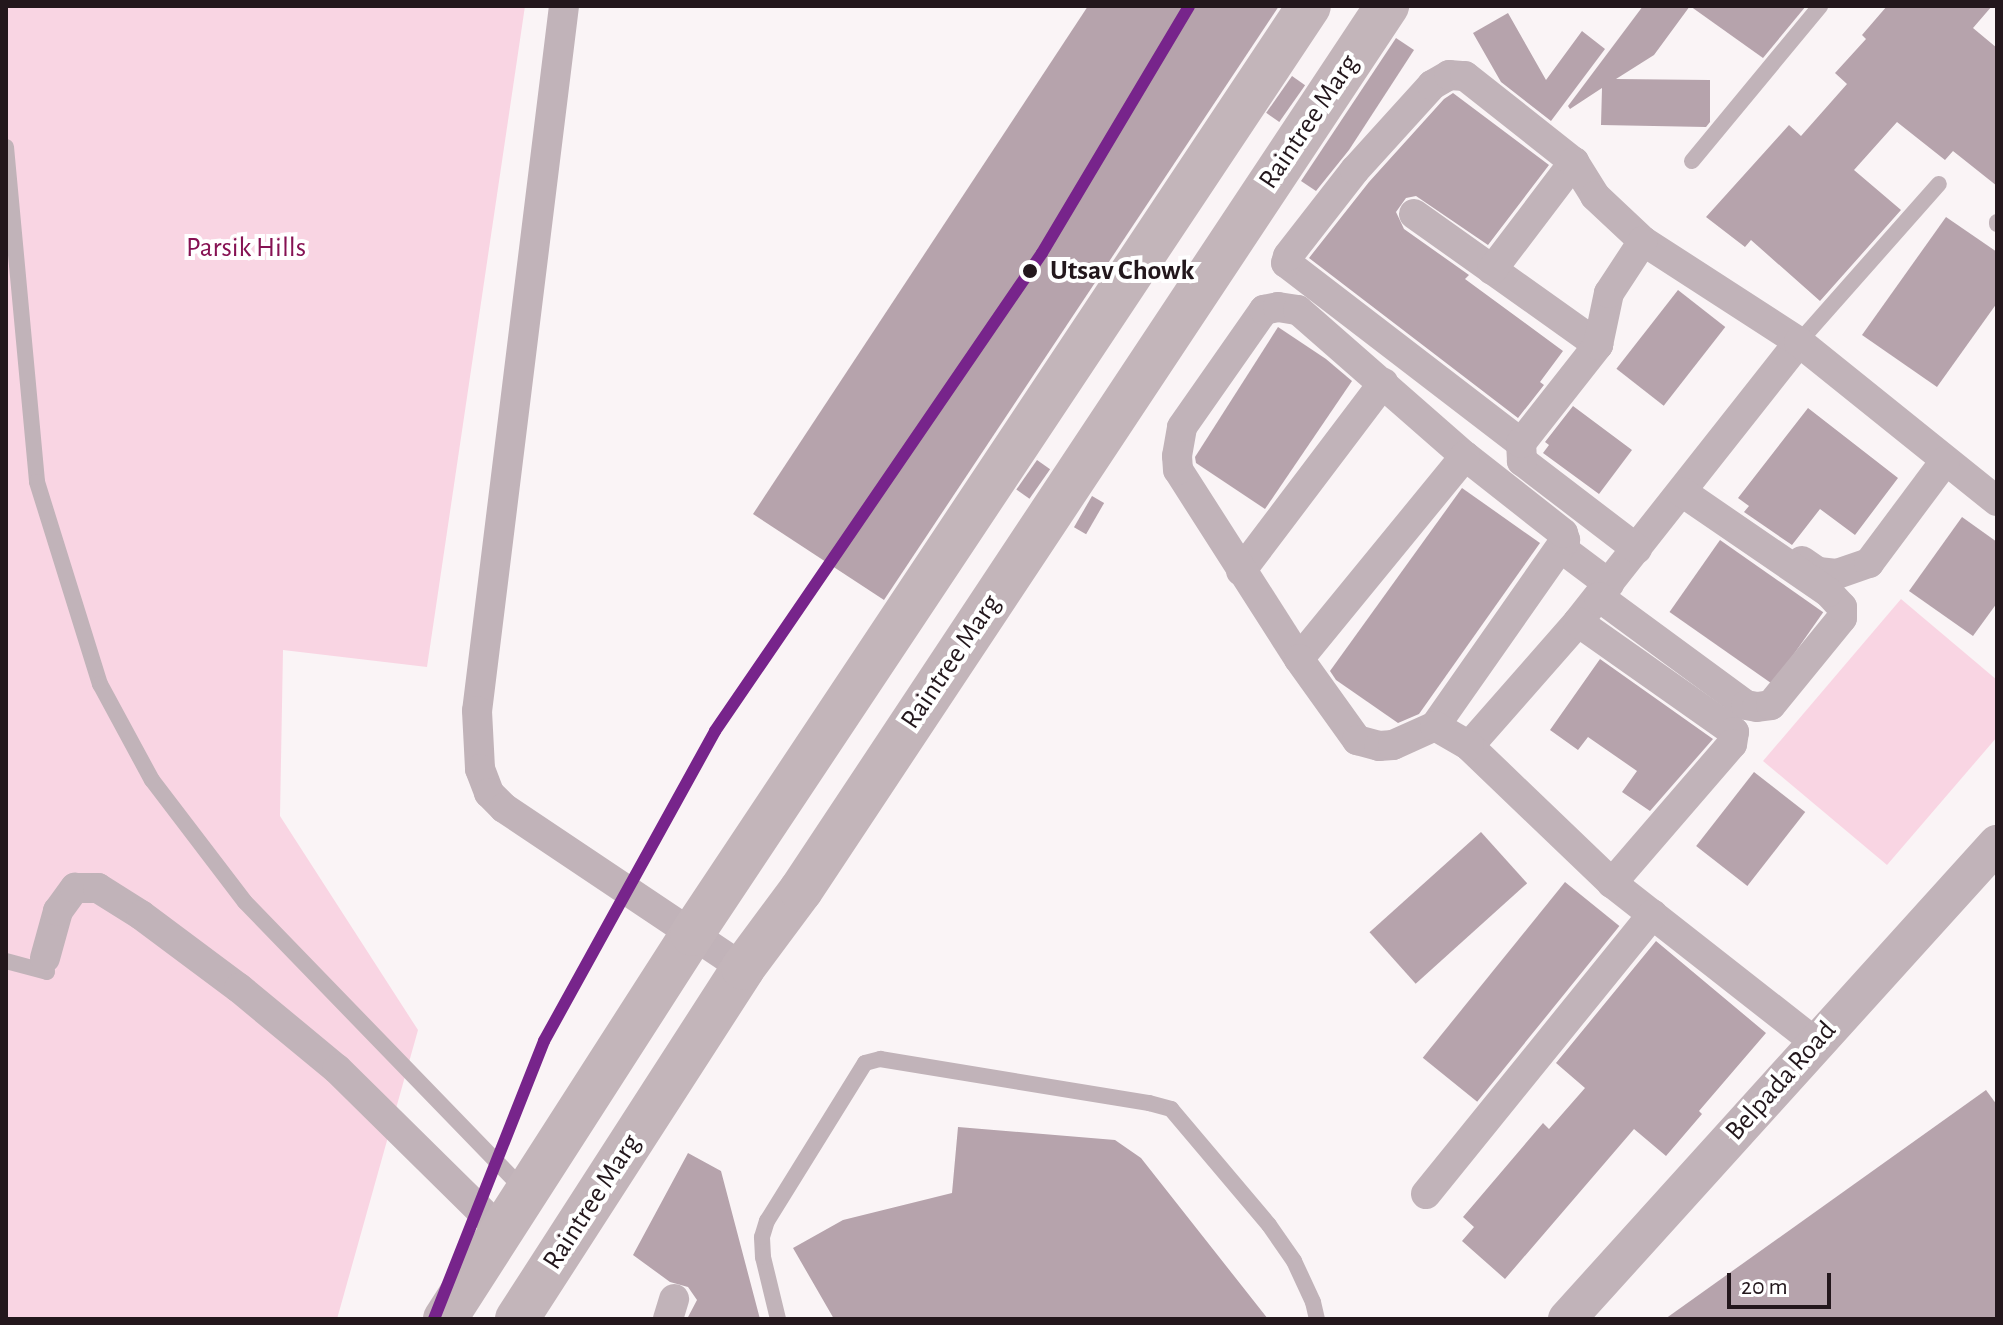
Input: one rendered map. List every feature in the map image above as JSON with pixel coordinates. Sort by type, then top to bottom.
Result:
[{"type":"main road","points":[[445,1319],[692,934],[1309,6]]},
{"type":"main road","name":"Raintree Marg","points":[[517,1319],[743,968],[801,890],[1387,6]]},
{"type":"street","points":[[564,6],[477,711],[480,769],[489,793],[504,808],[743,968]]},
{"type":"street","points":[[1521,443],[1286,263],[1288,256],[1355,170],[1432,85],[1449,75],[1465,76],[1574,162],[1595,196],[1643,241],[1799,342],[1997,501]]},
{"type":"street","points":[[1492,270],[1574,162]]},
{"type":"street","points":[[1414,214],[1598,345]]},
{"type":"street","points":[[1637,549],[1522,461],[1521,443],[1598,345],[1609,293],[1643,241]]},
{"type":"street","points":[[1278,307],[1298,310],[1383,383],[1465,456],[1563,533],[1565,540],[1435,726],[1393,745],[1379,746],[1357,740],[1299,659],[1178,470],[1177,456],[1182,427],[1264,310],[1278,307]]},
{"type":"street","points":[[1469,746],[1604,591],[1799,342]]},
{"type":"street","points":[[1241,571],[1383,383]]},
{"type":"street","points":[[1299,659],[1465,456]]},
{"type":"street","points":[[1685,487],[1818,572],[1837,574],[1869,563],[1945,461]]},
{"type":"street","points":[[1561,548],[1604,591],[1746,705],[1771,705],[1842,618],[1842,607],[1828,592],[1685,487]]},
{"type":"street","points":[[1578,622],[1734,732],[1732,744],[1619,888]]},
{"type":"street","points":[[1435,726],[1469,746],[1619,888],[1816,1043]]},
{"type":"street","name":"Belpada Road","points":[[1567,1319],[1997,844]]},
{"type":"street","points":[[1619,888],[1657,857]]},
{"type":"street","points":[[45,958],[58,911],[75,888],[98,888],[141,915],[239,988],[337,1069],[500,1230]]},
{"type":"street","points":[[1426,1194],[1653,914]]},
{"type":"lane","points":[[1692,161],[1820,6]]},
{"type":"lane","points":[[6,147],[37,482],[100,684],[152,780],[245,902],[525,1191]]},
{"type":"lane","points":[[1799,342],[1939,184]]},
{"type":"lane","points":[[6,961],[47,972],[45,958]]},
{"type":"lane","points":[[778,1319],[763,1257],[762,1237],[767,1221],[865,1063],[880,1059],[1171,1109],[1269,1225],[1294,1261],[1313,1302],[1317,1319]]},
{"type":"green space","name":"Parsik Hills","points":[[6,6],[525,6],[427,667],[283,650],[280,816],[418,1030],[337,1319],[6,1319]]},
{"type":"green space","points":[[1901,599],[1997,680],[1997,737],[1887,865],[1763,761]]},
{"type":"building","name":"Utsav Chowk","points":[[1088,6],[1279,6],[884,600],[753,514]]},
{"type":"building","points":[[1643,6],[1690,6],[1654,55],[1616,79],[1710,80],[1710,122],[1706,127],[1601,125],[1602,88],[1570,109],[1568,106]]},
{"type":"building","points":[[1690,6],[1806,6],[1763,58]]},
{"type":"building","points":[[1887,6],[1992,6],[1973,28],[1997,48],[1997,186],[1953,151],[1945,160],[1897,122],[1854,170],[1901,210],[1820,301],[1751,240],[1745,247],[1706,217],[1789,125],[1801,136],[1847,84],[1835,73],[1866,39],[1862,35]]},
{"type":"building","points":[[1508,13],[1546,80],[1582,31],[1605,49],[1551,121],[1501,82],[1473,33]]},
{"type":"building","points":[[1396,38],[1414,50],[1349,150],[1316,191],[1301,181]]},
{"type":"building","points":[[1292,76],[1305,85],[1279,122],[1266,113]]},
{"type":"building","points":[[1453,93],[1549,165],[1488,245],[1416,196],[1406,198],[1396,212],[1404,229],[1469,275],[1465,279],[1563,351],[1540,382],[1544,385],[1518,418],[1309,258],[1369,182],[1444,99]]},
{"type":"building","points":[[1946,217],[1997,252],[1997,303],[1937,387],[1862,335]]},
{"type":"building","points":[[1678,290],[1725,327],[1664,406],[1616,369]]},
{"type":"building","points":[[1278,327],[1326,359],[1352,381],[1265,509],[1196,463],[1195,457]]},
{"type":"building","points":[[1573,406],[1632,450],[1599,494],[1543,453],[1549,445],[1545,442]]},
{"type":"building","points":[[1808,408],[1898,478],[1855,535],[1820,509],[1792,545],[1744,512],[1749,506],[1738,498]]},
{"type":"building","points":[[1037,460],[1050,469],[1029,499],[1016,489]]},
{"type":"building","points":[[1462,488],[1540,543],[1419,714],[1398,723],[1336,680],[1330,671]]},
{"type":"building","points":[[1092,496],[1104,503],[1086,534],[1074,527]]},
{"type":"building","points":[[1962,517],[1997,542],[1997,603],[1973,636],[1909,591]]},
{"type":"building","points":[[1720,540],[1823,612],[1773,684],[1670,612]]},
{"type":"building","points":[[1600,659],[1713,739],[1650,811],[1622,792],[1637,771],[1588,737],[1578,750],[1550,730]]},
{"type":"building","points":[[1754,772],[1805,812],[1747,886],[1696,846]]},
{"type":"building","points":[[1481,832],[1527,883],[1416,984],[1370,932]]},
{"type":"building","points":[[1565,882],[1619,926],[1477,1102],[1423,1058]]},
{"type":"building","points":[[1656,941],[1766,1033],[1699,1111],[1702,1114],[1666,1156],[1634,1129],[1505,1279],[1462,1241],[1474,1227],[1463,1217],[1543,1123],[1549,1129],[1585,1088],[1556,1063]]},
{"type":"building","points":[[1986,1090],[1997,1105],[1997,1319],[1665,1319]]},
{"type":"building","points":[[958,1127],[1115,1140],[1141,1158],[1268,1319],[834,1319],[793,1248],[843,1220],[952,1193]]},
{"type":"building","points":[[688,1153],[721,1171],[760,1319],[687,1319],[697,1300],[688,1287],[670,1282],[633,1255]]},
{"type":"transit line","points":[[434,1319],[544,1041],[715,731],[1042,253],[1189,6]]},
{"type":"place","name":"Utsav Chowk","points":[[1030,271]]}]
